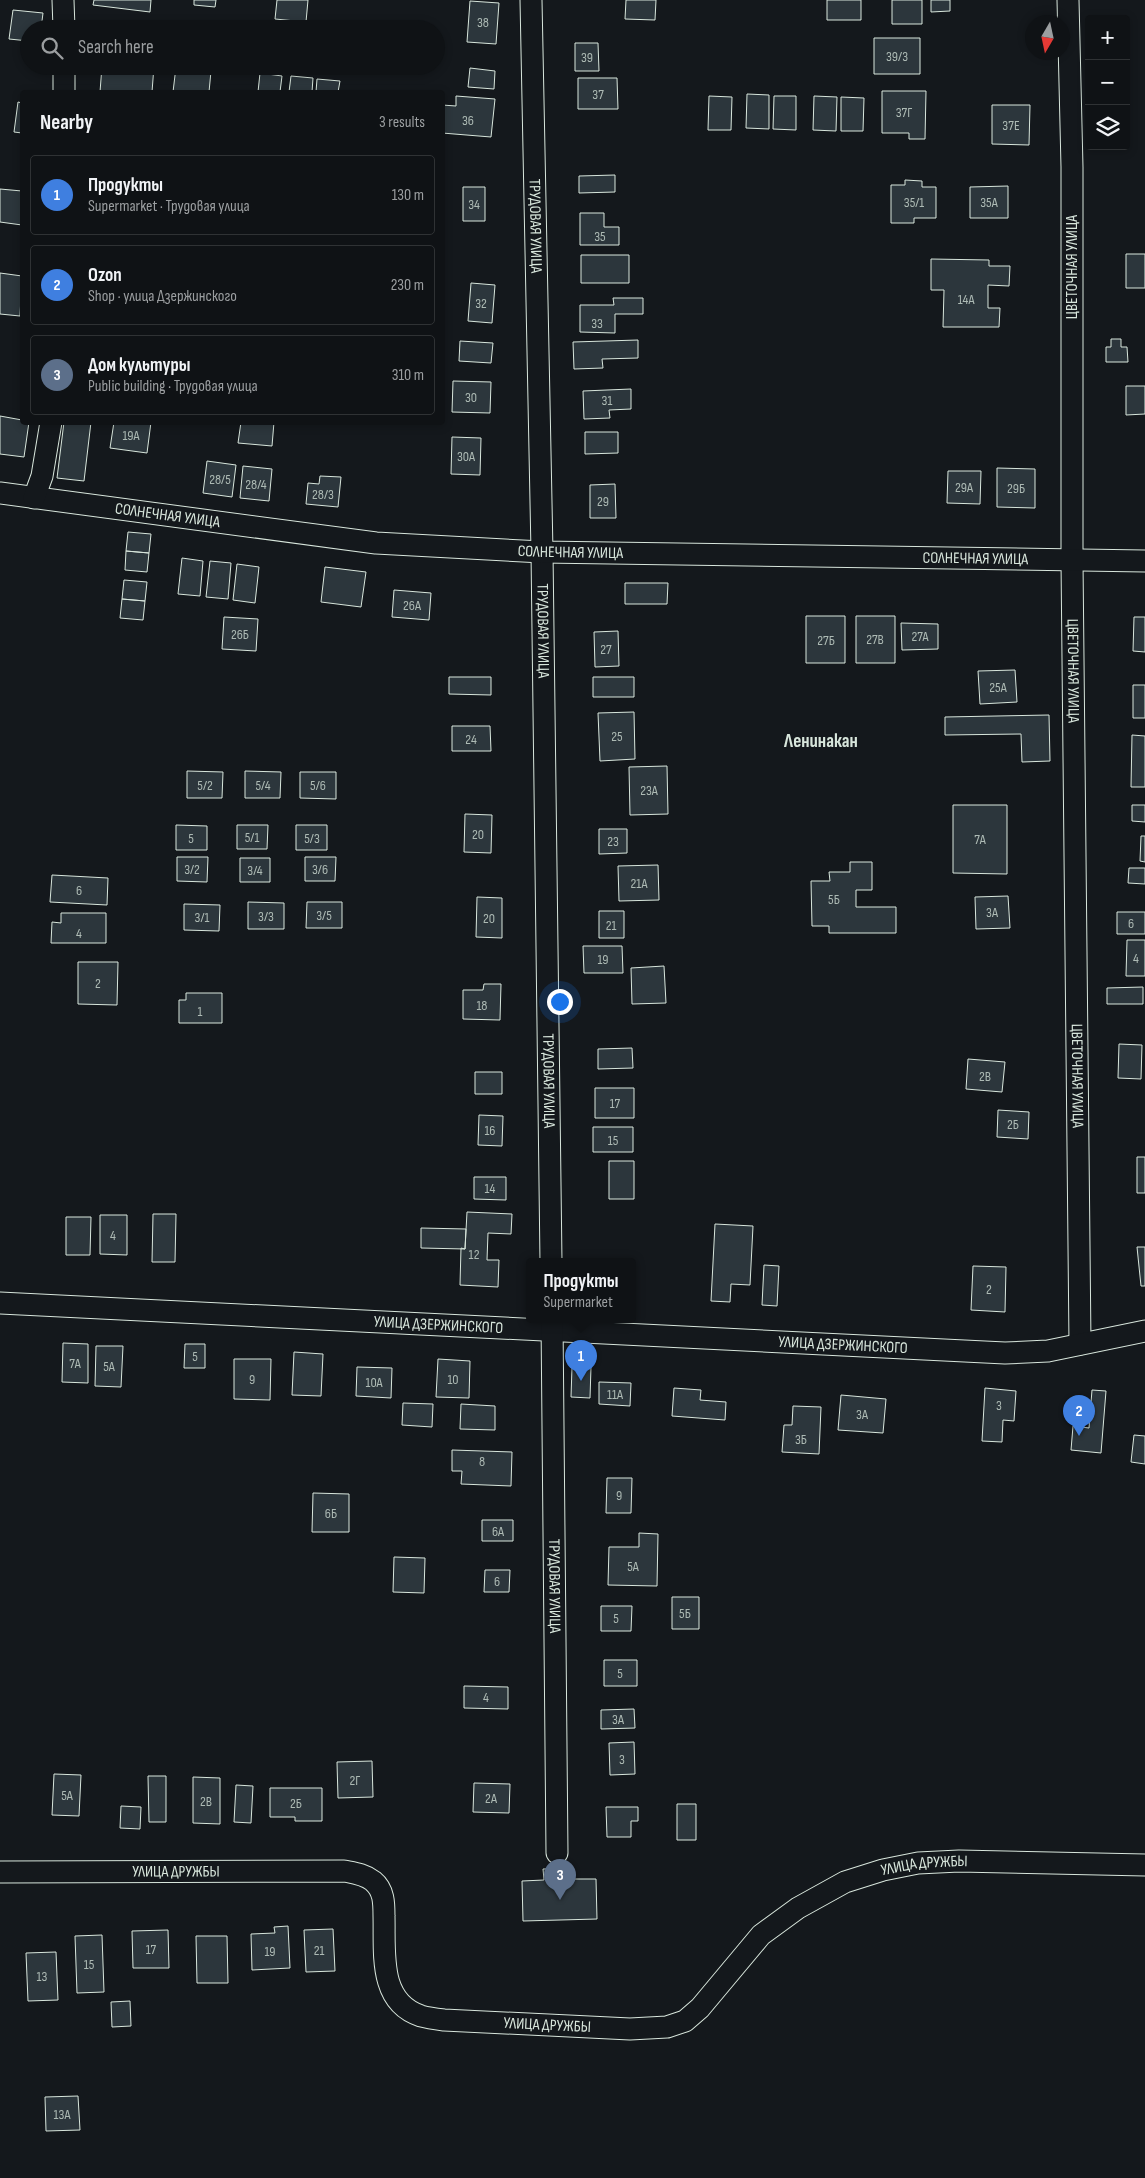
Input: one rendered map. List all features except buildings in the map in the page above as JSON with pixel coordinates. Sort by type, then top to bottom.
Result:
[{"type":"street","points":[[63,0],[64,20]]},
{"type":"street","name":"ТРУДОВАЯ УЛИЦА","points":[[531,0],[542,552],[551,1258]]},
{"type":"street","name":"ЦВЕТОЧНАЯ УЛИЦА","points":[[1068,0],[1072,167],[1072,561],[1080,1344]]},
{"type":"street","points":[[64,75],[64,90]]},
{"type":"street","points":[[34,498],[42,476],[50,425]]},
{"type":"street","name":"СОЛНЕЧНАЯ УЛИЦА","points":[[0,493],[376,543],[542,552],[1145,561]]},
{"type":"street","name":"УЛИЦА ДЗЕРЖИНСКОГО","points":[[0,1303],[552,1325],[1005,1353],[1048,1351],[1145,1331]]},
{"type":"street","name":"ТРУДОВАЯ УЛИЦА","points":[[552,1325],[557,1853]]},
{"type":"street","name":"УЛИЦА ДРУЖБЫ","points":[[0,1872],[344,1871],[363,1875],[374,1882],[383,1897],[385,1962],[389,1985],[395,2000],[407,2010],[422,2016],[444,2020],[630,2028],[667,2027],[685,2021],[700,2008],[761,1935],[798,1908],[853,1880],[883,1870],[918,1863],[959,1861],[1145,1865]]},
{"type":"place","name":"Продукты","points":[[581,1381]]},
{"type":"place","name":"Ozon","points":[[1079,1436]]},
{"type":"place","name":"Дом культуры","points":[[560,1900]]},
{"type":"district","name":"Ленинакан","points":[[821,741]]}]
